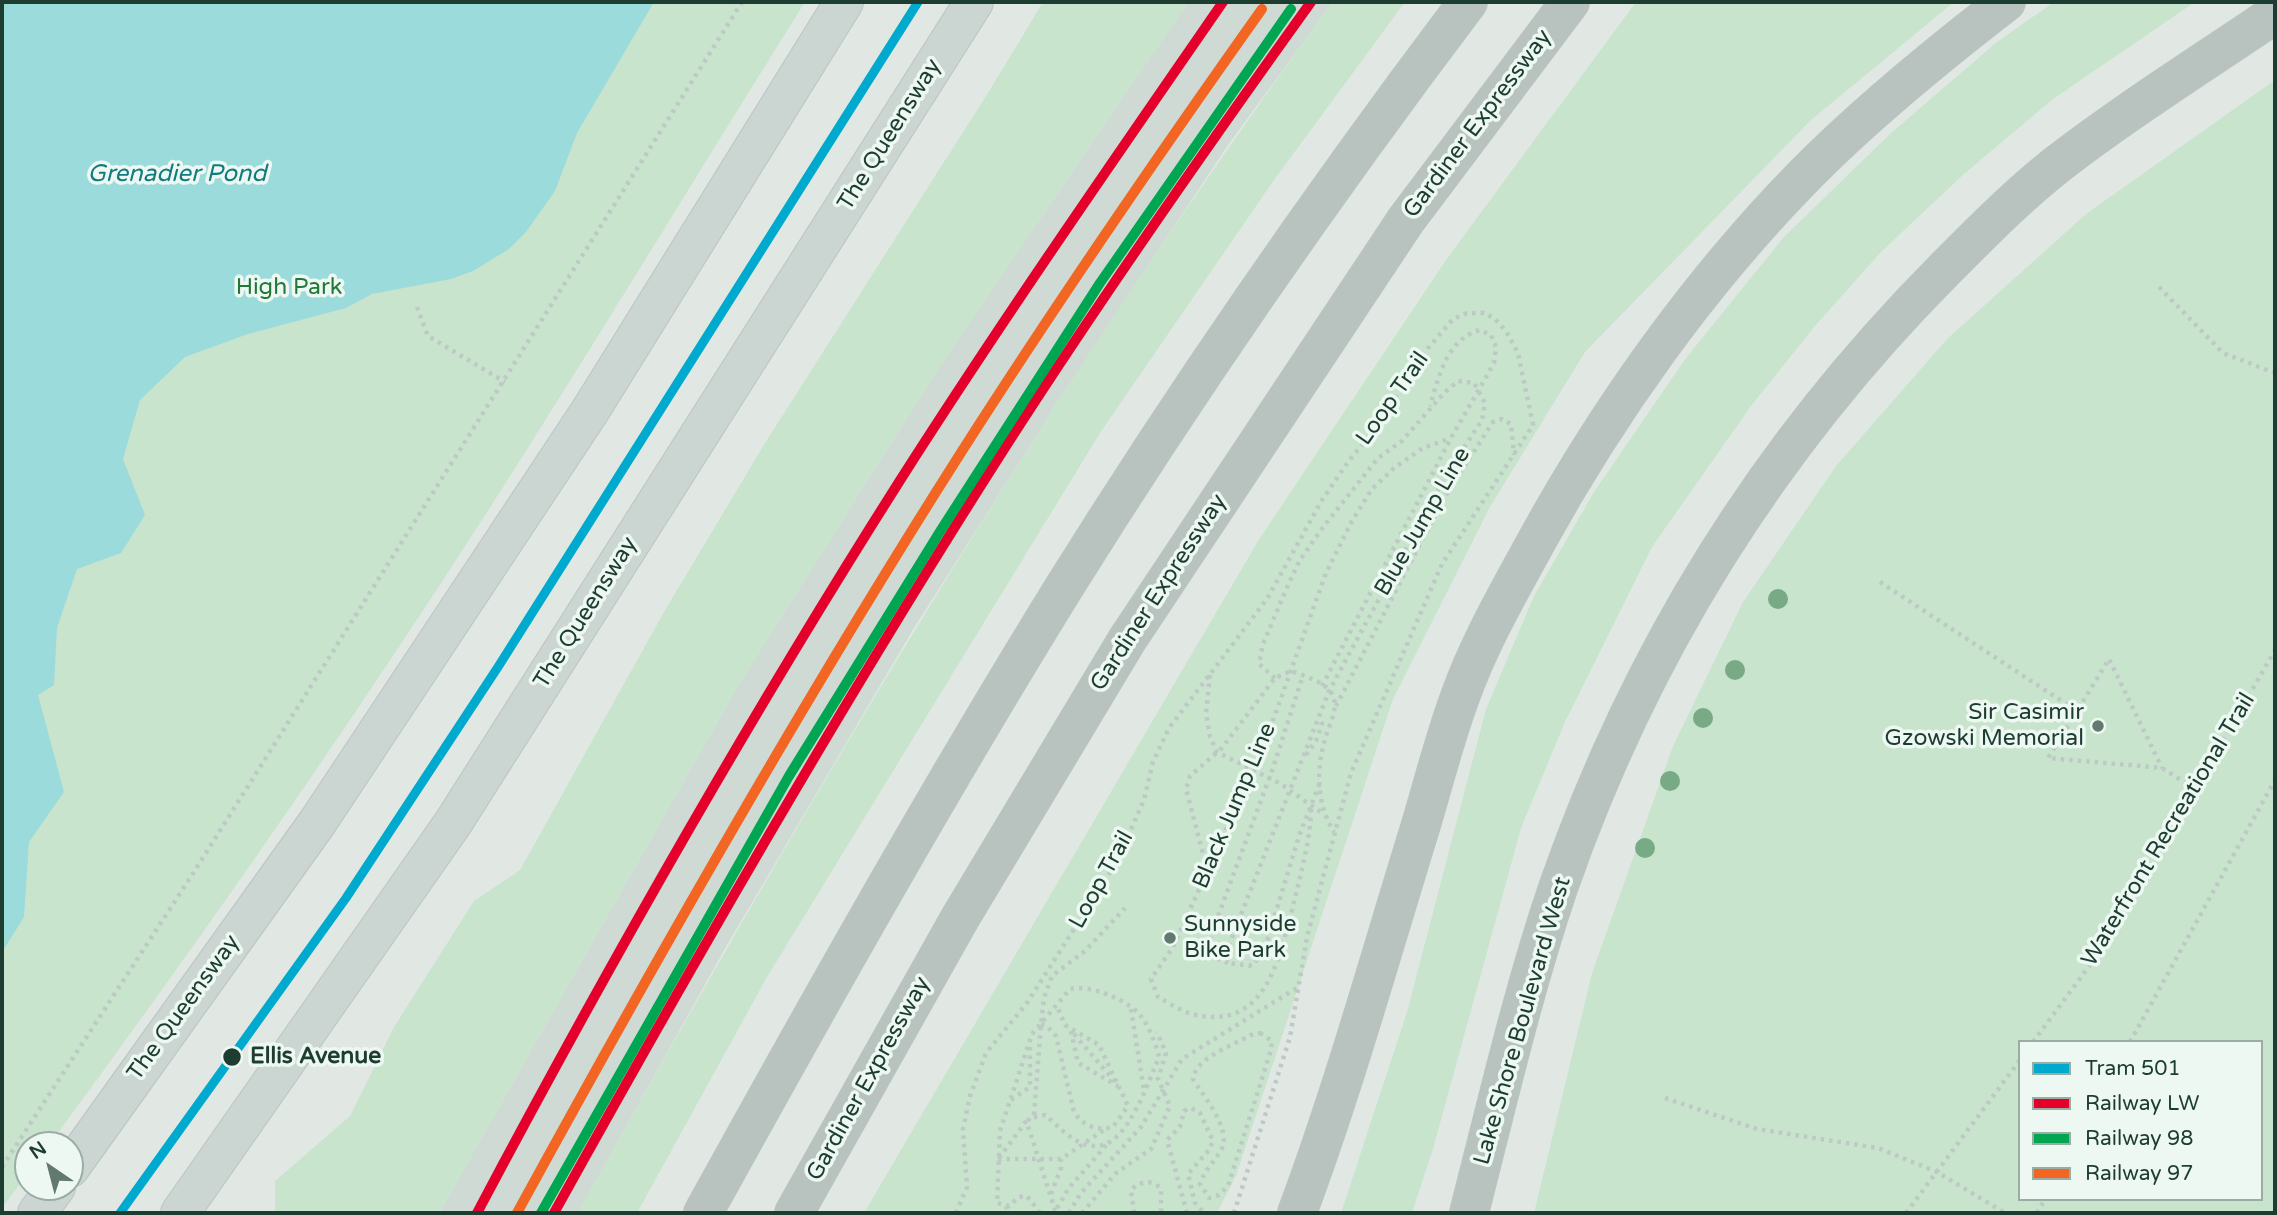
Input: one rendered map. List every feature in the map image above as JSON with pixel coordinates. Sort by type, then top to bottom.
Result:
[{"type":"highway","points":[[703,1213],[912,845],[1064,588],[1356,151],[1468,2]]},
{"type":"highway","name":"Gardiner Expressway","points":[[794,1213],[960,918],[1127,640],[1406,220],[1570,2]]},
{"type":"highway","points":[[1297,1213],[1325,1140],[1460,696],[1507,595],[1566,487],[1618,407],[1679,325],[1735,254],[1804,176],[1875,111],[2006,2]]},
{"type":"highway","name":"Lake Shore Boulevard West","points":[[1469,1213],[1522,1004],[1558,888],[1599,782],[1667,636],[1708,565],[1753,497],[1815,413],[1872,344],[1968,246],[2057,165],[2275,14]]},
{"type":"main road","name":"The Queensway","points":[[84,1148],[325,812],[590,411],[844,2]]},
{"type":"main road","name":"The Queensway","points":[[180,1213],[453,823],[974,2]]},
{"type":"path","points":[[2,1167],[192,875],[742,2]]},
{"type":"path","points":[[2159,288],[2223,353],[2275,373]]},
{"type":"path","points":[[417,307],[428,336],[505,382]]},
{"type":"path","name":"Loop Trail","points":[[956,1213],[967,1187],[963,1129],[970,1096],[986,1053],[1027,1003],[1116,863],[1144,800],[1153,762],[1169,728],[1267,599],[1322,500],[1348,462],[1390,411],[1405,375],[1453,319],[1467,313],[1484,313],[1494,318],[1518,353],[1532,425],[1514,456],[1471,517],[1443,565],[1351,773],[1307,937],[1290,1037],[1234,1213]]},
{"type":"path","points":[[1322,686],[1451,438],[1494,363],[1496,346],[1491,335],[1480,330],[1466,333],[1456,343],[1440,372],[1429,409]]},
{"type":"path","points":[[1275,678],[1259,664],[1263,644],[1300,560],[1378,458],[1402,441],[1444,393],[1458,382],[1474,383],[1479,387]]},
{"type":"path","name":"Blue Jump Line","points":[[1228,963],[1225,955],[1292,791],[1309,736],[1329,691],[1448,472],[1482,420],[1485,403],[1479,387]]},
{"type":"path","points":[[1303,675],[1269,778],[1211,935],[1209,950],[1217,959],[1228,963],[1252,966],[1264,951],[1319,785],[1324,744],[1335,707],[1444,498],[1493,422],[1502,419],[1511,424],[1514,456]]},
{"type":"path","name":"Black Jump Line","points":[[1311,805],[1310,838],[1279,960],[1266,988],[1245,1009],[1223,1017],[1191,1014],[1158,997],[1152,988],[1151,979],[1173,947],[1252,770],[1326,573],[1372,489],[1394,468],[1423,448],[1451,438]]},
{"type":"path","points":[[1293,556],[1300,560]]},
{"type":"path","points":[[1880,582],[2077,711]]},
{"type":"path","name":"Waterfront Recreational Trail","points":[[2034,1040],[2107,942],[2197,790],[2275,650]]},
{"type":"path","points":[[2162,768],[2109,659],[2048,758],[2162,768],[2197,790]]},
{"type":"path","points":[[1207,870],[1186,789],[1191,776],[1217,752],[1275,678],[1291,671],[1303,675],[1329,691],[1335,707]]},
{"type":"path","points":[[1210,674],[1206,713],[1210,737],[1217,752],[1292,791],[1323,813]]},
{"type":"path","points":[[2131,1040],[2275,780]]},
{"type":"path","points":[[1319,785],[1323,813],[1334,833]]},
{"type":"path","points":[[1056,1211],[1028,1126],[1032,1116],[1044,999],[1052,976],[1085,951],[1125,908]]},
{"type":"path","points":[[1069,1213],[1080,1194],[1141,1127],[1182,1059],[1300,986]]},
{"type":"path","points":[[1009,1213],[1006,1206],[997,1203],[995,1195],[1000,1131],[1030,1041],[1063,995],[1079,987],[1090,988],[1131,1008],[1141,1017],[1159,1057],[1131,1120],[1108,1142],[1069,1188],[1056,1211]]},
{"type":"path","points":[[1057,1006],[1065,1025],[1118,1086]]},
{"type":"path","points":[[1131,1008],[1144,1090]]},
{"type":"path","points":[[1041,1024],[1056,1036],[1074,1112],[1091,1127],[1114,1127],[1128,1106],[1098,1045],[1071,1031]]},
{"type":"path","points":[[1071,1031],[1078,1063],[1118,1086]]},
{"type":"path","points":[[1082,1213],[1116,1173],[1151,1149],[1170,1106],[1158,1079],[1166,1053],[1157,1032]]},
{"type":"path","points":[[1259,1034],[1272,1041],[1228,1186],[1219,1195],[1209,1198],[1200,1184],[1221,1150],[1223,1138],[1221,1127],[1193,1079],[1196,1068],[1202,1063],[1251,1035],[1259,1034]]},
{"type":"path","points":[[1010,1101],[1030,1087],[1030,1041]]},
{"type":"path","points":[[1906,1213],[2018,1063]]},
{"type":"path","points":[[1665,1098],[1757,1129],[1878,1148],[1937,1172],[2005,1213]]},
{"type":"path","points":[[1187,1213],[1167,1140],[1180,1127],[1184,1111],[1191,1108],[1200,1113],[1213,1141],[1209,1150],[1188,1174],[1195,1203],[1204,1213]]},
{"type":"path","points":[[998,1159],[1032,1116],[1045,1115],[1068,1135],[1086,1144],[1096,1147],[1108,1142]]},
{"type":"path","points":[[998,1159],[1060,1159],[1086,1144],[1104,1129]]},
{"type":"path","points":[[1051,1194],[1061,1168],[1060,1159]]},
{"type":"path","points":[[1134,1213],[1131,1189],[1148,1182],[1157,1184],[1161,1189],[1161,1213]]},
{"type":"path","points":[[1006,1206],[1019,1197],[1027,1196],[1040,1213]]},
{"type":"shaded area","points":[[1188,2],[1333,2],[1228,145],[1058,402],[914,628],[727,945],[578,1213],[439,1213],[737,687],[941,364]]},
{"type":"green space","name":"High Park","points":[[2,2],[805,2],[541,428],[403,641],[254,860],[59,1131],[14,1131],[14,1192],[2,1208]]},
{"type":"green space","points":[[1043,2],[1188,2],[941,364],[737,687],[439,1213],[275,1213],[275,1181],[350,1116],[394,1027],[474,901],[520,870],[664,612],[765,443]]},
{"type":"green space","points":[[1333,2],[1405,2],[1274,180],[1100,433],[767,977],[637,1213],[578,1213],[754,902],[936,596],[1129,295],[1229,147]]},
{"type":"green space","name":"Sunnyside Bike Park","points":[[1636,2],[1954,2],[1811,120],[1585,352],[1490,507],[1393,699],[1236,1176],[1217,1213],[864,1213],[1258,541],[1446,260]]},
{"type":"green space","points":[[2054,2],[2195,2],[2053,99],[1964,174],[1881,252],[1815,326],[1751,406],[1652,547],[1565,722],[1521,828],[1433,1149],[1412,1213],[1341,1213],[1407,1012],[1486,709],[1534,596],[1594,492],[1686,358],[1783,238],[1891,133],[1997,42]]},
{"type":"green space","points":[[2275,80],[2275,1213],[1534,1213],[1592,973],[1673,746],[1743,602],[1836,466],[1947,339],[2086,214]]},
{"type":"water","name":"Grenadier Pond","points":[[2,2],[654,2],[577,133],[555,191],[526,232],[509,249],[473,271],[451,279],[372,294],[346,308],[248,334],[185,357],[140,400],[123,459],[145,515],[121,553],[77,569],[57,628],[54,685],[38,695],[64,792],[29,842],[24,917],[2,952]]},
{"type":"tram line","name":"501","points":[[120,1213],[346,898],[498,667],[918,2]]},
{"type":"rail line","name":"LW","points":[[477,1213],[577,1027],[681,843],[843,572],[978,361],[1223,2]]},
{"type":"rail line","name":"LW","points":[[554,1213],[774,826],[947,540],[1117,278],[1311,2]]},
{"type":"rail line","name":"97","points":[[517,1213],[733,828],[903,544],[1072,283],[1262,9]]},
{"type":"rail line","name":"98","points":[[541,1213],[789,776],[941,530],[1100,283],[1291,9]]},
{"type":"place","name":"Sir Casimir Gzowski Memorial","points":[[2098,726]]},
{"type":"place","name":"Sunnyside Bike Park","points":[[1170,938]]},
{"type":"place","name":"Ellis Avenue","points":[[232,1057]]}]
